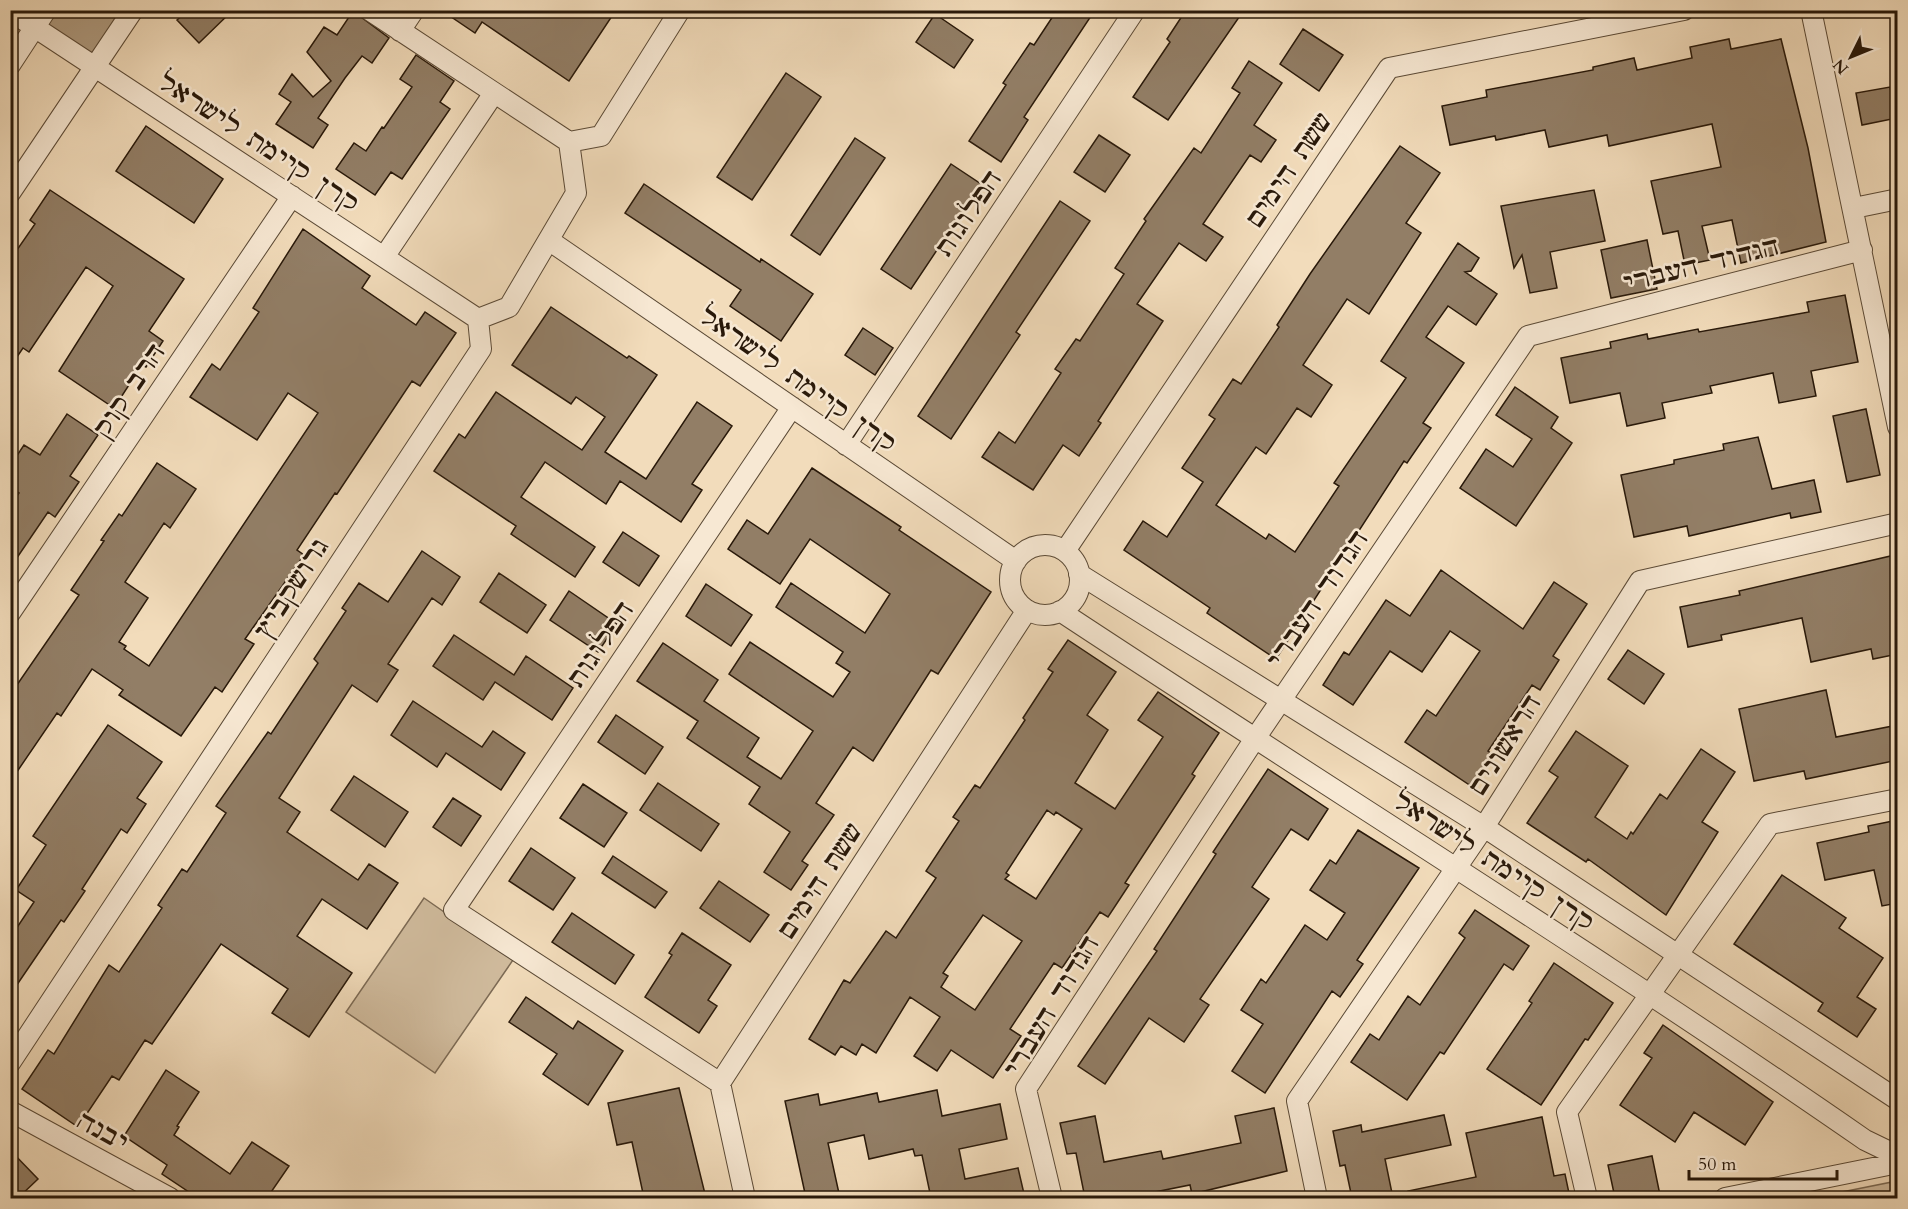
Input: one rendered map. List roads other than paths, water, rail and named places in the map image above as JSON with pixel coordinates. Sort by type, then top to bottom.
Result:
[{"type":"street","points":[[10,193],[133,10]]},
{"type":"street","points":[[369,10],[569,142],[601,136],[680,10]]},
{"type":"street","points":[[400,31],[414,10]]},
{"type":"street","name":"הפלוגות","points":[[846,445],[1135,10]]},
{"type":"street","name":"ששת הימים","points":[[1065,551],[1389,68],[1684,10]]},
{"type":"street","points":[[1811,10],[1898,427]]},
{"type":"street","name":"קרן קיימת לישראל","points":[[10,11],[41,18],[95,67],[478,319]]},
{"type":"street","points":[[10,65],[41,18]]},
{"type":"street","points":[[384,257],[494,93]]},
{"type":"street","points":[[478,319],[509,307],[550,241],[576,193],[569,142]]},
{"type":"street","name":"הרב קוק","points":[[10,613],[292,196]]},
{"type":"street","points":[[1854,208],[1898,199]]},
{"type":"street","name":"קרן קיימת לישראל","points":[[550,241],[1016,561]]},
{"type":"street","name":"הגדוד העברי","points":[[1052,1198],[1026,1089],[1254,740],[1528,336],[1862,250]]},
{"type":"street","name":"גרושקביץ","points":[[10,1063],[481,349],[478,319]]},
{"type":"street","name":"הפלוגות","points":[[720,1083],[454,910],[792,407]]},
{"type":"street","name":"הראשונים","points":[[1317,1198],[1297,1101],[1484,827],[1640,581],[1898,523]]},
{"type":"street","points":[[1055,546],[1065,551],[1077,565],[1080,574],[1076,596],[1060,611],[1038,614],[1027,609],[1019,602],[1010,582],[1016,561],[1033,547],[1055,546]]},
{"type":"street","name":"קרן קיימת לישראל","points":[[1080,574],[1484,827],[1679,954],[1867,1082],[1898,1100]]},
{"type":"street","name":"ששת הימים","points":[[720,1083],[1027,609]]},
{"type":"street","name":"קרן קיימת לישראל","points":[[1060,611],[1254,740],[1652,994],[1865,1140],[1898,1156]]},
{"type":"street","points":[[1587,1198],[1567,1112],[1770,824],[1898,799]]},
{"type":"street","points":[[720,1083],[745,1198]]},
{"type":"street","name":"יבנה","points":[[10,1111],[170,1198]]},
{"type":"street","points":[[1725,1198],[1898,1163]]}]
